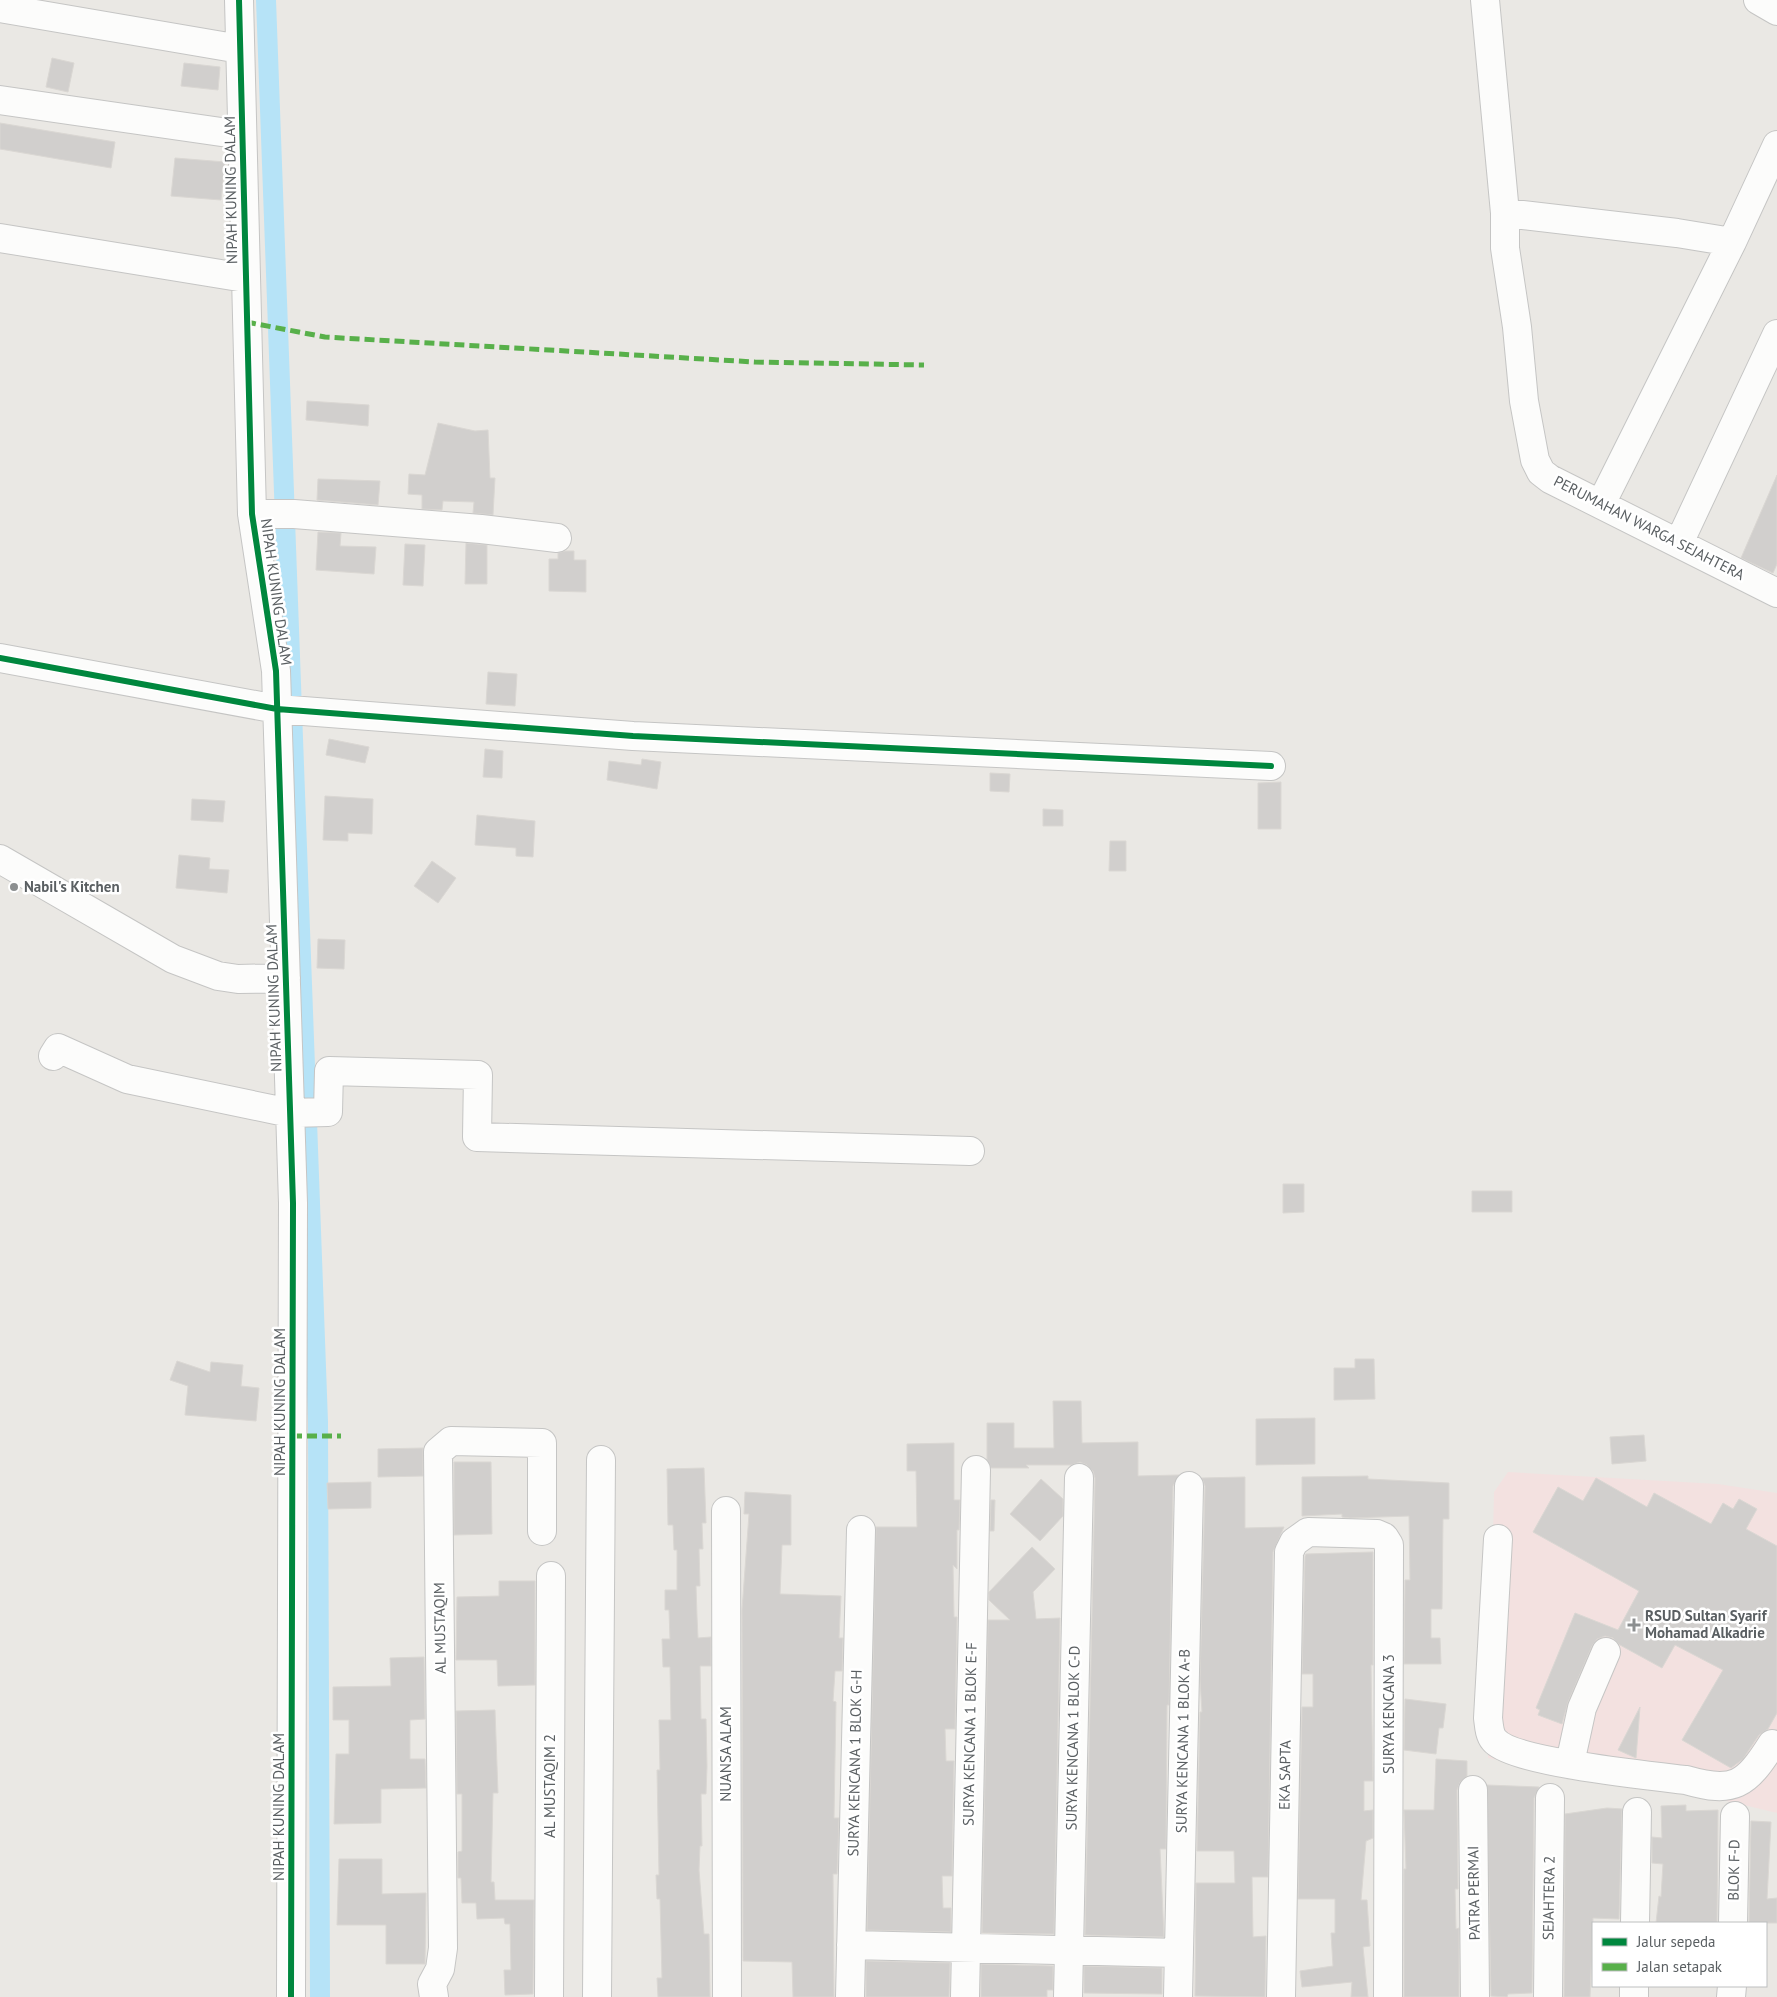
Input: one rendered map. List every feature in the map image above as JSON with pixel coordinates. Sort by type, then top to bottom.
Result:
[{"type":"street","name":"NIPAH KUNING DALAM","points":[[239,0],[245,278],[272,514],[276,671],[286,710],[286,978],[292,1113],[293,1203],[291,1997]]},
{"type":"street","name":"PERUMAHAN WARGA SEJAHTERA","points":[[1485,0],[1505,213],[1505,248],[1524,401],[1535,460],[1541,472],[1550,479],[1777,593]]},
{"type":"street","points":[[1758,0],[1777,11]]},
{"type":"street","points":[[0,8],[240,49]]},
{"type":"street","points":[[0,100],[242,136]]},
{"type":"street","points":[[1602,504],[1732,242],[1777,145]]},
{"type":"street","points":[[1505,213],[1668,232],[1732,242]]},
{"type":"street","points":[[0,238],[245,278]]},
{"type":"street","points":[[1679,543],[1777,334]]},
{"type":"street","points":[[272,514],[481,529],[557,538]]},
{"type":"street","points":[[0,658],[286,710],[632,736],[1271,766]]},
{"type":"street","points":[[0,859],[173,959],[218,976],[232,978],[286,978]]},
{"type":"street","points":[[54,1056],[58,1048],[128,1079],[292,1113],[328,1112],[329,1071],[478,1075],[476,1137],[970,1151]]},
{"type":"street","name":"AL MUSTAQIM","points":[[434,1997],[432,1984],[440,1969],[443,1948],[438,1452],[451,1441],[542,1443],[542,1531]]},
{"type":"street","points":[[597,1997],[601,1460]]},
{"type":"street","name":"SURYA KENCANA 1 BLOK E-F","points":[[965,1997],[976,1470]]},
{"type":"street","name":"SURYA KENCANA 1 BLOK C-D","points":[[1068,1997],[1079,1478]]},
{"type":"street","name":"SURYA KENCANA 1 BLOK A-B","points":[[1178,1997],[1189,1486]]},
{"type":"street","name":"NUANSA ALAM","points":[[726,1511],[727,1997]]},
{"type":"street","name":"SURYA KENCANA 1 BLOK G-H","points":[[850,1997],[861,1530]]},
{"type":"street","name":"SURYA KENCANA 3","points":[[1289,1552],[1294,1542],[1308,1532],[1377,1534],[1384,1537],[1389,1546],[1388,1997]]},
{"type":"street","points":[[1498,1540],[1488,1718],[1489,1730],[1494,1740],[1512,1751],[1529,1756],[1686,1780],[1710,1787],[1724,1787],[1737,1783],[1748,1776],[1775,1741]]},
{"type":"street","name":"EKA SAPTA","points":[[1281,1997],[1289,1552]]},
{"type":"street","name":"AL MUSTAQIM 2","points":[[549,1997],[551,1576]]},
{"type":"street","points":[[1570,1763],[1582,1708],[1606,1652]]},
{"type":"street","name":"PATRA PERMAI","points":[[1473,1790],[1475,1997]]},
{"type":"street","name":"SEJAHTERA 2","points":[[1548,1997],[1550,1798]]},
{"type":"street","points":[[1635,1922],[1637,1812]]},
{"type":"street","name":"BLOK F-D","points":[[1733,1922],[1735,1816]]},
{"type":"street","points":[[851,1945],[1179,1953]]},
{"type":"shaded area","name":"RSUD Sultan Syarif Mohamad Alkadrie","points":[[1508,1472],[1718,1484],[1777,1493],[1777,1813],[1723,1800],[1488,1758],[1494,1492]]},
{"type":"building","points":[[52,58],[74,63],[68,92],[46,87]]},
{"type":"building","points":[[184,63],[220,67],[218,90],[181,86]]},
{"type":"building","points":[[0,123],[115,142],[111,168],[0,149]]},
{"type":"building","points":[[175,158],[225,162],[221,200],[171,196]]},
{"type":"building","points":[[307,401],[369,405],[368,426],[306,420]]},
{"type":"building","points":[[438,423],[475,431],[488,430],[490,478],[495,478],[493,515],[473,513],[474,502],[443,501],[442,510],[422,509],[422,495],[408,494],[409,474],[425,475]]},
{"type":"building","points":[[1777,475],[1777,564],[1773,573],[1741,558]]},
{"type":"building","points":[[318,479],[380,481],[378,505],[317,500]]},
{"type":"building","points":[[318,532],[341,533],[340,546],[376,547],[374,574],[316,570]]},
{"type":"building","points":[[466,543],[487,545],[487,584],[465,584]]},
{"type":"building","points":[[405,544],[425,545],[423,586],[403,585]]},
{"type":"building","points":[[574,551],[574,560],[586,560],[586,592],[549,591],[549,559],[558,559],[558,553]]},
{"type":"building","points":[[488,672],[517,674],[515,706],[486,704]]},
{"type":"building","points":[[329,739],[369,747],[365,763],[326,755]]},
{"type":"building","points":[[485,749],[503,751],[502,778],[483,777]]},
{"type":"building","points":[[642,759],[661,762],[657,789],[607,780],[609,761],[641,765]]},
{"type":"building","points":[[990,773],[1010,774],[1009,792],[990,791]]},
{"type":"building","points":[[1281,782],[1281,829],[1258,829],[1258,783]]},
{"type":"building","points":[[325,796],[373,799],[372,834],[348,833],[348,841],[323,840]]},
{"type":"building","points":[[192,799],[225,801],[223,822],[191,820]]},
{"type":"building","points":[[1043,809],[1063,810],[1063,826],[1043,826]]},
{"type":"building","points":[[477,815],[535,821],[533,857],[516,856],[516,848],[475,845]]},
{"type":"building","points":[[1110,841],[1126,841],[1126,871],[1109,871]]},
{"type":"building","points":[[179,855],[210,858],[209,869],[229,870],[227,893],[176,888]]},
{"type":"building","points":[[432,861],[456,878],[438,903],[414,886]]},
{"type":"building","points":[[318,939],[345,940],[344,969],[317,968]]},
{"type":"building","points":[[1283,1184],[1304,1184],[1304,1212],[1283,1213]]},
{"type":"building","points":[[1472,1191],[1512,1191],[1512,1212],[1472,1212]]},
{"type":"building","points":[[1355,1359],[1374,1359],[1375,1399],[1334,1400],[1334,1368],[1355,1368]]},
{"type":"building","points":[[177,1361],[210,1372],[211,1362],[243,1365],[241,1386],[259,1388],[256,1421],[185,1415],[188,1386],[170,1380]]},
{"type":"building","points":[[1053,1401],[1081,1401],[1082,1443],[1138,1442],[1138,1476],[1179,1475],[1173,1486],[1169,1705],[1167,1705],[1166,1849],[1160,1849],[1164,1937],[1085,1935],[1095,1478],[1093,1471],[1087,1465],[1080,1462],[1071,1465],[1026,1465],[1029,1468],[991,1468],[987,1460],[987,1423],[1014,1423],[1014,1448],[1054,1448]]},
{"type":"building","points":[[1315,1418],[1315,1464],[1256,1465],[1256,1419]]},
{"type":"building","points":[[1644,1435],[1646,1461],[1612,1464],[1610,1437]]},
{"type":"building","points":[[954,1443],[954,1500],[960,1500],[959,1530],[957,1530],[957,1569],[953,1565],[954,1617],[957,1617],[955,1729],[945,1729],[946,1761],[954,1761],[952,1876],[942,1876],[943,1908],[951,1908],[951,1932],[867,1930],[876,1527],[917,1527],[916,1471],[907,1471],[907,1444]]},
{"type":"building","points":[[423,1448],[423,1476],[378,1477],[378,1449]]},
{"type":"building","points":[[454,1462],[491,1462],[492,1534],[454,1535]]},
{"type":"building","points":[[704,1468],[706,1523],[702,1523],[703,1549],[699,1549],[700,1586],[696,1586],[697,1617],[698,1638],[711,1637],[711,1666],[700,1666],[701,1719],[706,1719],[707,1767],[706,1794],[701,1794],[702,1846],[700,1846],[699,1870],[704,1934],[709,1934],[710,1997],[658,1997],[657,1978],[662,1978],[660,1899],[657,1899],[656,1875],[659,1875],[657,1770],[660,1770],[659,1720],[671,1720],[670,1667],[663,1667],[662,1639],[670,1639],[669,1610],[665,1610],[665,1590],[677,1590],[677,1550],[674,1550],[673,1525],[668,1525],[667,1469]]},
{"type":"building","points":[[1368,1476],[1368,1479],[1449,1483],[1449,1519],[1443,1519],[1442,1609],[1431,1609],[1431,1638],[1440,1638],[1441,1664],[1404,1664],[1405,1580],[1410,1580],[1409,1516],[1350,1518],[1342,1517],[1342,1514],[1302,1516],[1302,1477]]},
{"type":"building","points":[[1245,1477],[1245,1528],[1284,1527],[1273,1552],[1268,1877],[1252,1877],[1253,1937],[1266,1936],[1265,1997],[1195,1996],[1196,1883],[1235,1883],[1234,1851],[1197,1851],[1200,1712],[1202,1712],[1200,1679],[1205,1486],[1202,1478]]},
{"type":"building","points":[[1596,1478],[1647,1507],[1654,1493],[1711,1524],[1723,1503],[1733,1509],[1739,1499],[1757,1509],[1746,1529],[1777,1546],[1777,1713],[1768,1729],[1759,1735],[1743,1759],[1731,1768],[1682,1740],[1723,1670],[1675,1645],[1662,1668],[1620,1645],[1613,1638],[1605,1636],[1597,1639],[1592,1646],[1568,1702],[1562,1724],[1538,1715],[1540,1710],[1536,1708],[1575,1613],[1618,1630],[1639,1591],[1533,1532],[1558,1487],[1583,1501]]},
{"type":"building","points":[[1041,1479],[1063,1499],[1063,1516],[1040,1541],[1010,1514]]},
{"type":"building","points":[[371,1482],[371,1508],[328,1509],[327,1483]]},
{"type":"building","points":[[745,1492],[791,1495],[791,1545],[782,1545],[780,1594],[841,1596],[839,1638],[843,1638],[842,1671],[835,1671],[833,1701],[836,1702],[834,1818],[839,1818],[837,1874],[833,1874],[834,1997],[793,1997],[792,1962],[743,1961],[742,1610],[749,1514],[744,1514]]},
{"type":"building","points":[[991,1500],[995,1500],[994,1531],[990,1531]]},
{"type":"building","points":[[1032,1547],[1055,1569],[1033,1592],[1036,1619],[1060,1618],[1054,1934],[982,1933],[988,1620],[1010,1620],[989,1600],[989,1592]]},
{"type":"building","points":[[1373,1552],[1373,1665],[1371,1665],[1373,1781],[1364,1781],[1364,1811],[1373,1810],[1373,1838],[1366,1841],[1361,1900],[1367,1900],[1370,1946],[1363,1947],[1368,1997],[1351,1997],[1352,1982],[1302,1987],[1300,1971],[1333,1966],[1331,1933],[1335,1933],[1335,1899],[1298,1899],[1302,1707],[1313,1707],[1313,1674],[1302,1674],[1305,1556],[1306,1554]]},
{"type":"building","points":[[499,1581],[535,1581],[535,1685],[498,1686],[497,1660],[456,1660],[457,1597],[499,1596]]},
{"type":"building","points":[[424,1657],[425,1719],[410,1720],[410,1759],[425,1759],[426,1788],[381,1789],[381,1823],[334,1824],[336,1754],[349,1754],[349,1720],[333,1720],[333,1687],[391,1686],[390,1658]]},
{"type":"building","points":[[1405,1699],[1446,1704],[1443,1728],[1439,1728],[1436,1754],[1404,1750]]},
{"type":"building","points":[[1640,1707],[1636,1758],[1618,1750]]},
{"type":"building","points":[[495,1710],[498,1793],[493,1793],[491,1882],[494,1882],[495,1900],[534,1900],[533,1994],[505,1995],[504,1970],[511,1970],[510,1924],[505,1924],[504,1918],[477,1919],[476,1903],[462,1903],[461,1878],[458,1878],[458,1852],[462,1851],[462,1794],[457,1794],[456,1711]]},
{"type":"building","points":[[1436,1759],[1467,1761],[1467,1776],[1460,1782],[1457,1790],[1458,1889],[1455,1889],[1456,1929],[1459,1928],[1459,1997],[1404,1997],[1404,1869],[1406,1869],[1404,1810],[1434,1810]]},
{"type":"building","points":[[1487,1785],[1539,1787],[1534,1798],[1532,1993],[1508,1994],[1507,1997],[1491,1996]]},
{"type":"building","points":[[1686,1805],[1686,1811],[1718,1810],[1717,1922],[1656,1922],[1659,1896],[1661,1897],[1663,1864],[1652,1863],[1652,1837],[1662,1838],[1661,1806]]},
{"type":"building","points":[[1607,1808],[1622,1809],[1619,1919],[1593,1918],[1590,1997],[1564,1997],[1565,1814]]},
{"type":"building","points":[[1751,1821],[1771,1822],[1767,1899],[1777,1898],[1777,1923],[1749,1922]]},
{"type":"building","points":[[339,1859],[382,1859],[382,1894],[426,1893],[425,1964],[386,1964],[386,1925],[337,1925]]},
{"type":"building","points":[[866,1961],[950,1963],[949,1997],[866,1997]]},
{"type":"building","points":[[981,1964],[1053,1966],[1053,1990],[1047,1990],[1047,1997],[981,1997]]},
{"type":"building","points":[[1084,1966],[1162,1968],[1162,1994],[1084,1993]]},
{"type":"waterway","points":[[266,0],[318,1422],[320,1997]]},
{"type":"marked path","points":[[246,322],[325,337],[755,362],[924,365]]},
{"type":"marked path","points":[[292,1436],[341,1436]]},
{"type":"cycle path","points":[[239,0],[252,514],[276,671],[293,1203],[291,1997]]},
{"type":"cycle path","points":[[0,658],[277,709],[633,736],[1271,766]]},
{"type":"place","name":"Nabil's Kitchen","points":[[14,887]]},
{"type":"place","name":"RSUD Sultan Syarif Mohamad Alkadrie","points":[[1634,1625]]}]
